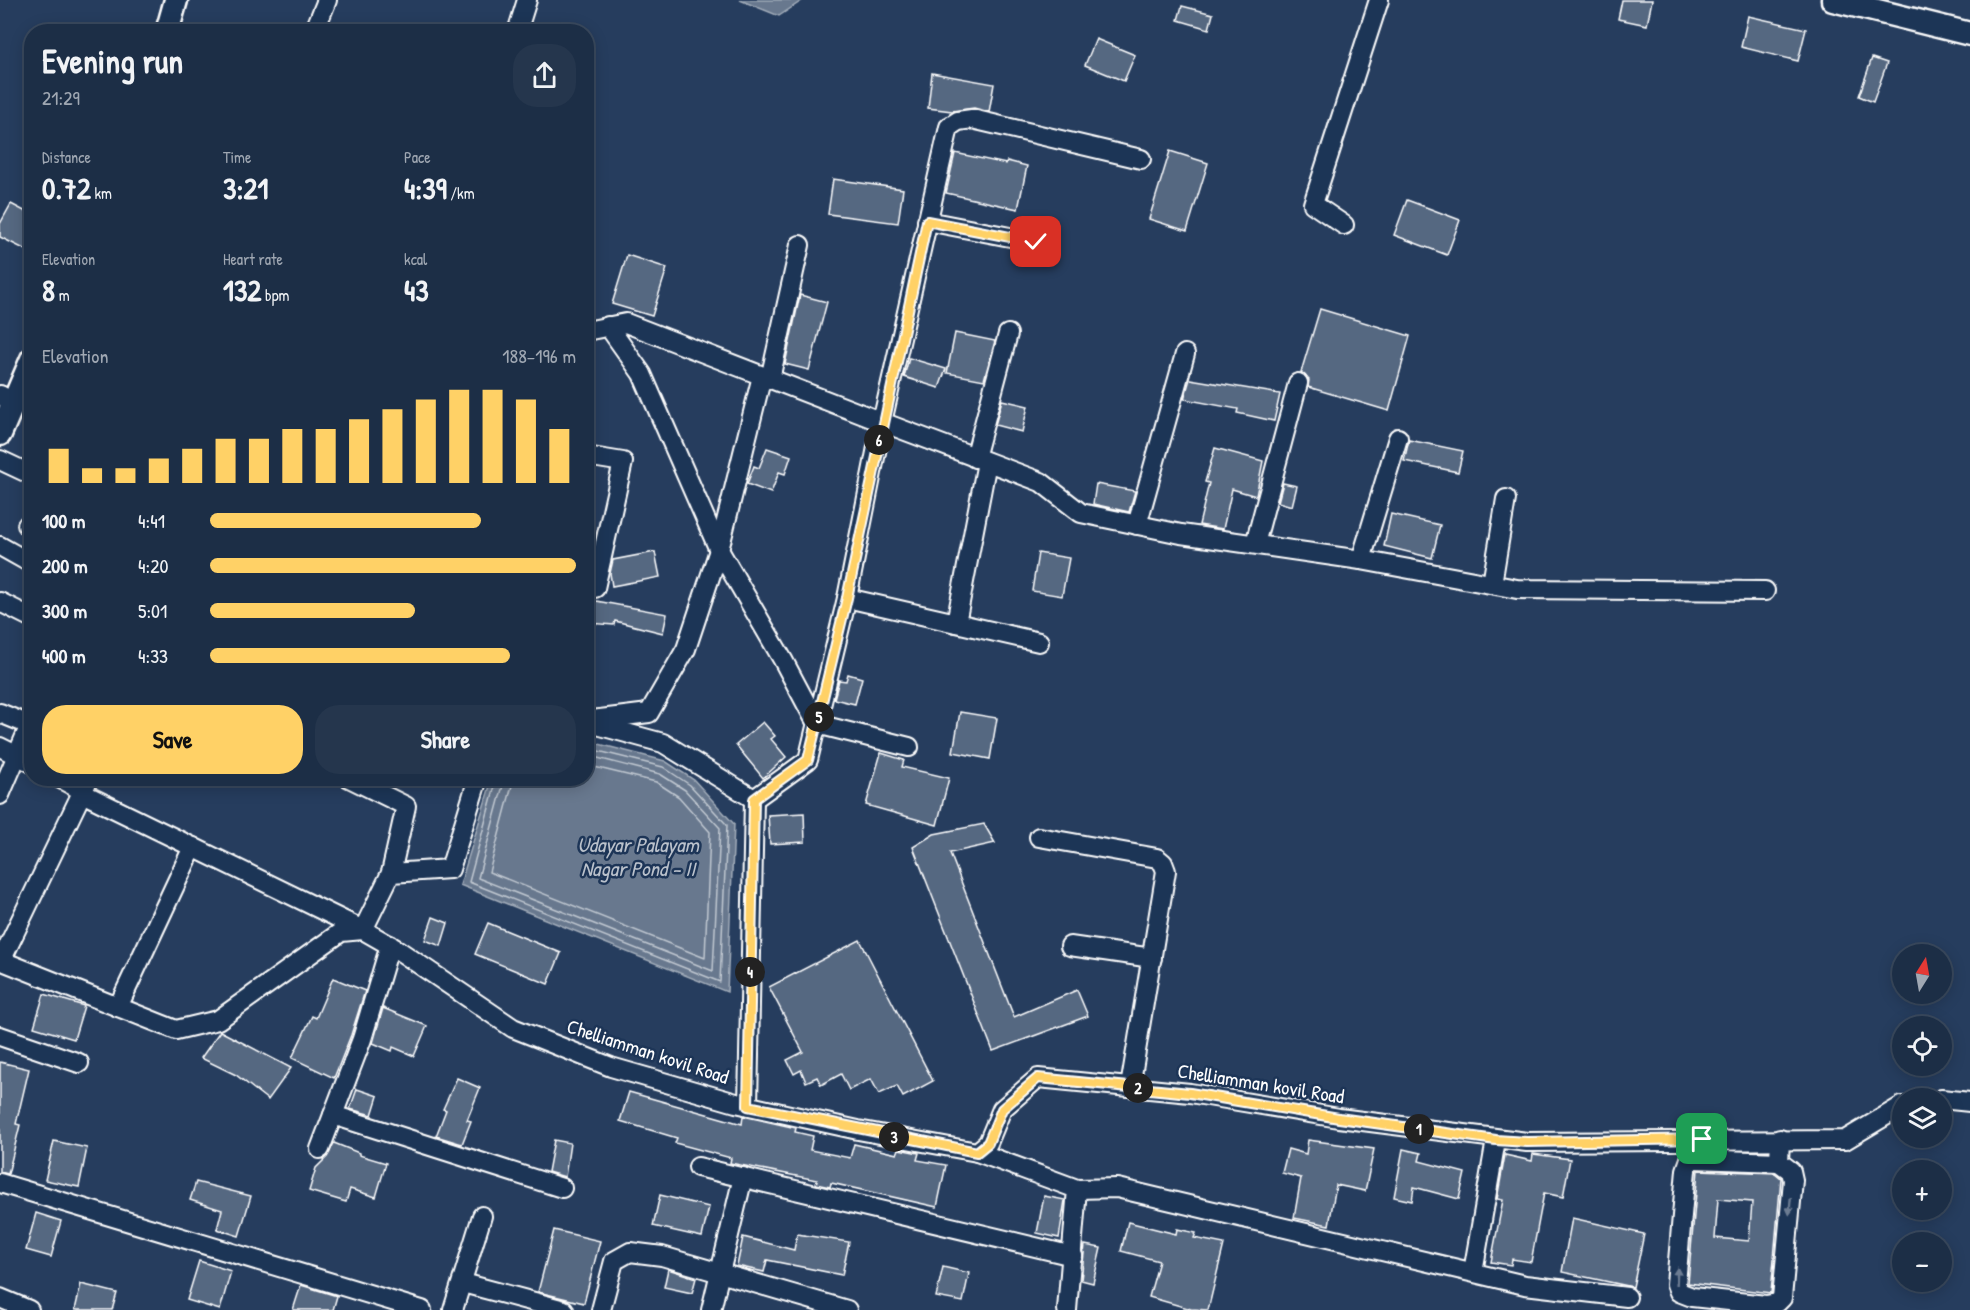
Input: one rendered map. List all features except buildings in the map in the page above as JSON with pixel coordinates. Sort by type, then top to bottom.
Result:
[{"type":"street","points":[[169,24],[176,0]]},
{"type":"street","points":[[317,24],[327,0]]},
{"type":"street","points":[[520,24],[527,0]]},
{"type":"street","points":[[1344,225],[1313,204],[1379,0]]},
{"type":"street","points":[[1833,0],[1970,34]]},
{"type":"street","points":[[754,799],[808,760],[847,598],[882,422],[945,137],[949,128],[958,121],[972,119],[1141,159]]},
{"type":"street","points":[[927,221],[1036,242]]},
{"type":"street","points":[[594,720],[649,713],[686,650],[719,550],[800,245]]},
{"type":"street","points":[[594,329],[626,323],[1041,482],[1081,513],[1137,525],[1361,560],[1517,589],[1765,591]]},
{"type":"street","points":[[608,326],[642,374],[719,550],[817,724],[909,747]]},
{"type":"street","points":[[956,623],[981,460],[1008,334]]},
{"type":"street","points":[[1137,525],[1185,354]]},
{"type":"street","points":[[0,434],[7,399],[24,372]]},
{"type":"street","points":[[1255,544],[1298,383]]},
{"type":"street","points":[[1361,560],[1398,438]]},
{"type":"street","points":[[594,457],[623,462],[595,588]]},
{"type":"street","points":[[0,460],[24,471]]},
{"type":"street","points":[[1492,584],[1506,499]]},
{"type":"street","points":[[0,546],[24,560]]},
{"type":"street","points":[[847,598],[1039,642]]},
{"type":"street","points":[[0,602],[24,614]]},
{"type":"street","points":[[0,713],[24,723]]},
{"type":"street","points":[[594,723],[663,743],[754,799]]},
{"type":"street","points":[[0,747],[24,759]]},
{"type":"street","points":[[0,795],[24,761]]},
{"type":"street","points":[[84,788],[0,960],[176,1030],[218,1020],[341,932],[363,930],[391,873],[406,806],[365,786]]},
{"type":"street","points":[[391,873],[450,869],[476,786]]},
{"type":"street","name":"Chelliamman kovil Road","points":[[84,788],[193,847],[390,945],[513,1028],[610,1067],[748,1106],[977,1152],[988,1143],[1002,1109],[1038,1078],[1190,1093],[1339,1118],[1496,1140],[1527,1142],[1702,1139],[1845,1140],[1892,1112]]},
{"type":"street","points":[[748,1106],[754,799]]},
{"type":"street","points":[[1039,837],[1157,858],[1163,863],[1166,871],[1130,1087]]},
{"type":"street","points":[[118,1007],[193,847]]},
{"type":"street","points":[[320,1149],[362,1039],[390,945]]},
{"type":"street","points":[[1070,946],[1152,958]]},
{"type":"street","points":[[0,1036],[79,1063]]},
{"type":"street","points":[[1952,1100],[1970,1102]]},
{"type":"street","points":[[333,1115],[562,1188]]},
{"type":"street","points":[[1695,1159],[1702,1139]]},
{"type":"street","points":[[1779,1139],[1779,1162]]},
{"type":"street","points":[[1473,1272],[1496,1140]]},
{"type":"street","points":[[977,1152],[1077,1189],[1117,1188],[1525,1285],[1627,1297]]},
{"type":"street","points":[[1690,1160],[1779,1162],[1791,1171],[1793,1180],[1783,1291],[1777,1303],[1766,1305],[1692,1298],[1679,1292],[1676,1284],[1686,1170],[1690,1160]]},
{"type":"street","points":[[698,1167],[1073,1256]]},
{"type":"street","points":[[711,1310],[743,1177]]},
{"type":"street","points":[[0,1183],[422,1310]]},
{"type":"street","points":[[1067,1310],[1077,1189]]},
{"type":"street","points":[[453,1310],[482,1216]]},
{"type":"street","points":[[601,1310],[614,1261],[630,1252],[662,1256],[720,1275],[846,1310]]},
{"type":"street","points":[[463,1283],[564,1310]]},
{"type":"street","points":[[0,1298],[29,1310]]},
{"type":"water","points":[[740,0],[803,0],[779,16]]},
{"type":"water","name":"Udayar Palayam Nagar Pond - II","points":[[594,743],[665,761],[694,780],[734,824],[727,992],[460,885],[490,786],[594,786]]},
{"type":"route","points":[[1036,242],[927,221],[882,422],[847,598],[808,760],[754,799],[748,1106],[858,1130],[977,1152],[988,1143],[1002,1109],[1038,1078],[1190,1093],[1339,1118],[1496,1140],[1527,1142],[1702,1139]]}]
